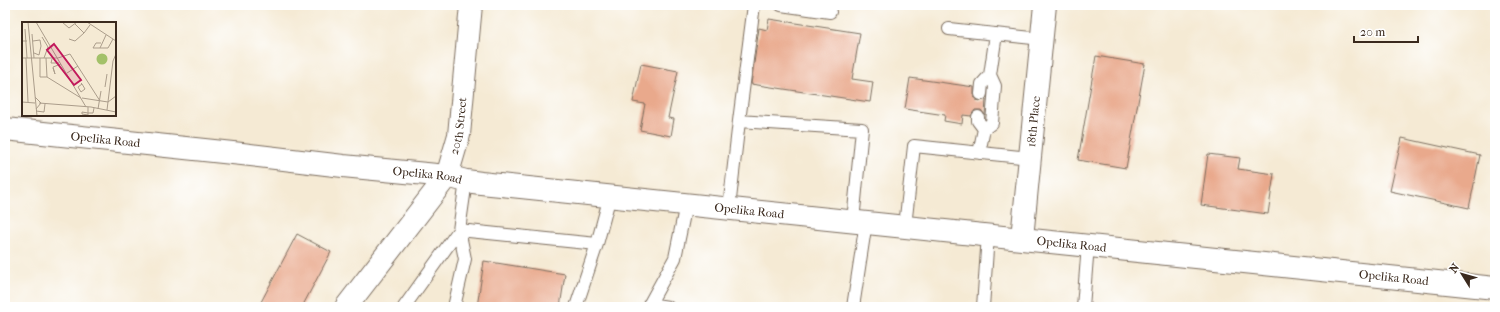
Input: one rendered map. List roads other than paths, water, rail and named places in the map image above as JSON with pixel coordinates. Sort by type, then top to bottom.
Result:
[{"type":"main road","name":"20th Street","points":[[346,307],[456,179],[471,5]]},
{"type":"main road","name":"18th Place","points":[[1022,238],[1045,5]]},
{"type":"main road","name":"Opelika Road","points":[[5,129],[234,153],[610,196],[1495,288]]},
{"type":"lane","points":[[729,208],[754,5]]},
{"type":"lane","points":[[781,5],[830,12]]},
{"type":"lane","points":[[949,29],[1042,39]]},
{"type":"lane","points":[[979,153],[984,129],[992,123],[995,86],[990,75],[996,34]]},
{"type":"lane","points":[[981,94],[982,84],[990,75]]},
{"type":"lane","points":[[978,118],[978,121],[984,129]]},
{"type":"lane","points":[[739,121],[862,129],[860,221],[853,307]]},
{"type":"lane","points":[[905,226],[914,146],[1030,158]]},
{"type":"lane","points":[[454,307],[465,259],[459,230],[456,179]]},
{"type":"lane","points":[[576,307],[597,244],[610,196]]},
{"type":"lane","points":[[668,307],[648,306],[675,258],[686,204]]},
{"type":"lane","points":[[459,230],[597,244]]},
{"type":"lane","points":[[404,307],[459,230]]},
{"type":"lane","points":[[983,307],[988,235]]},
{"type":"lane","points":[[1083,307],[1088,245]]}]
